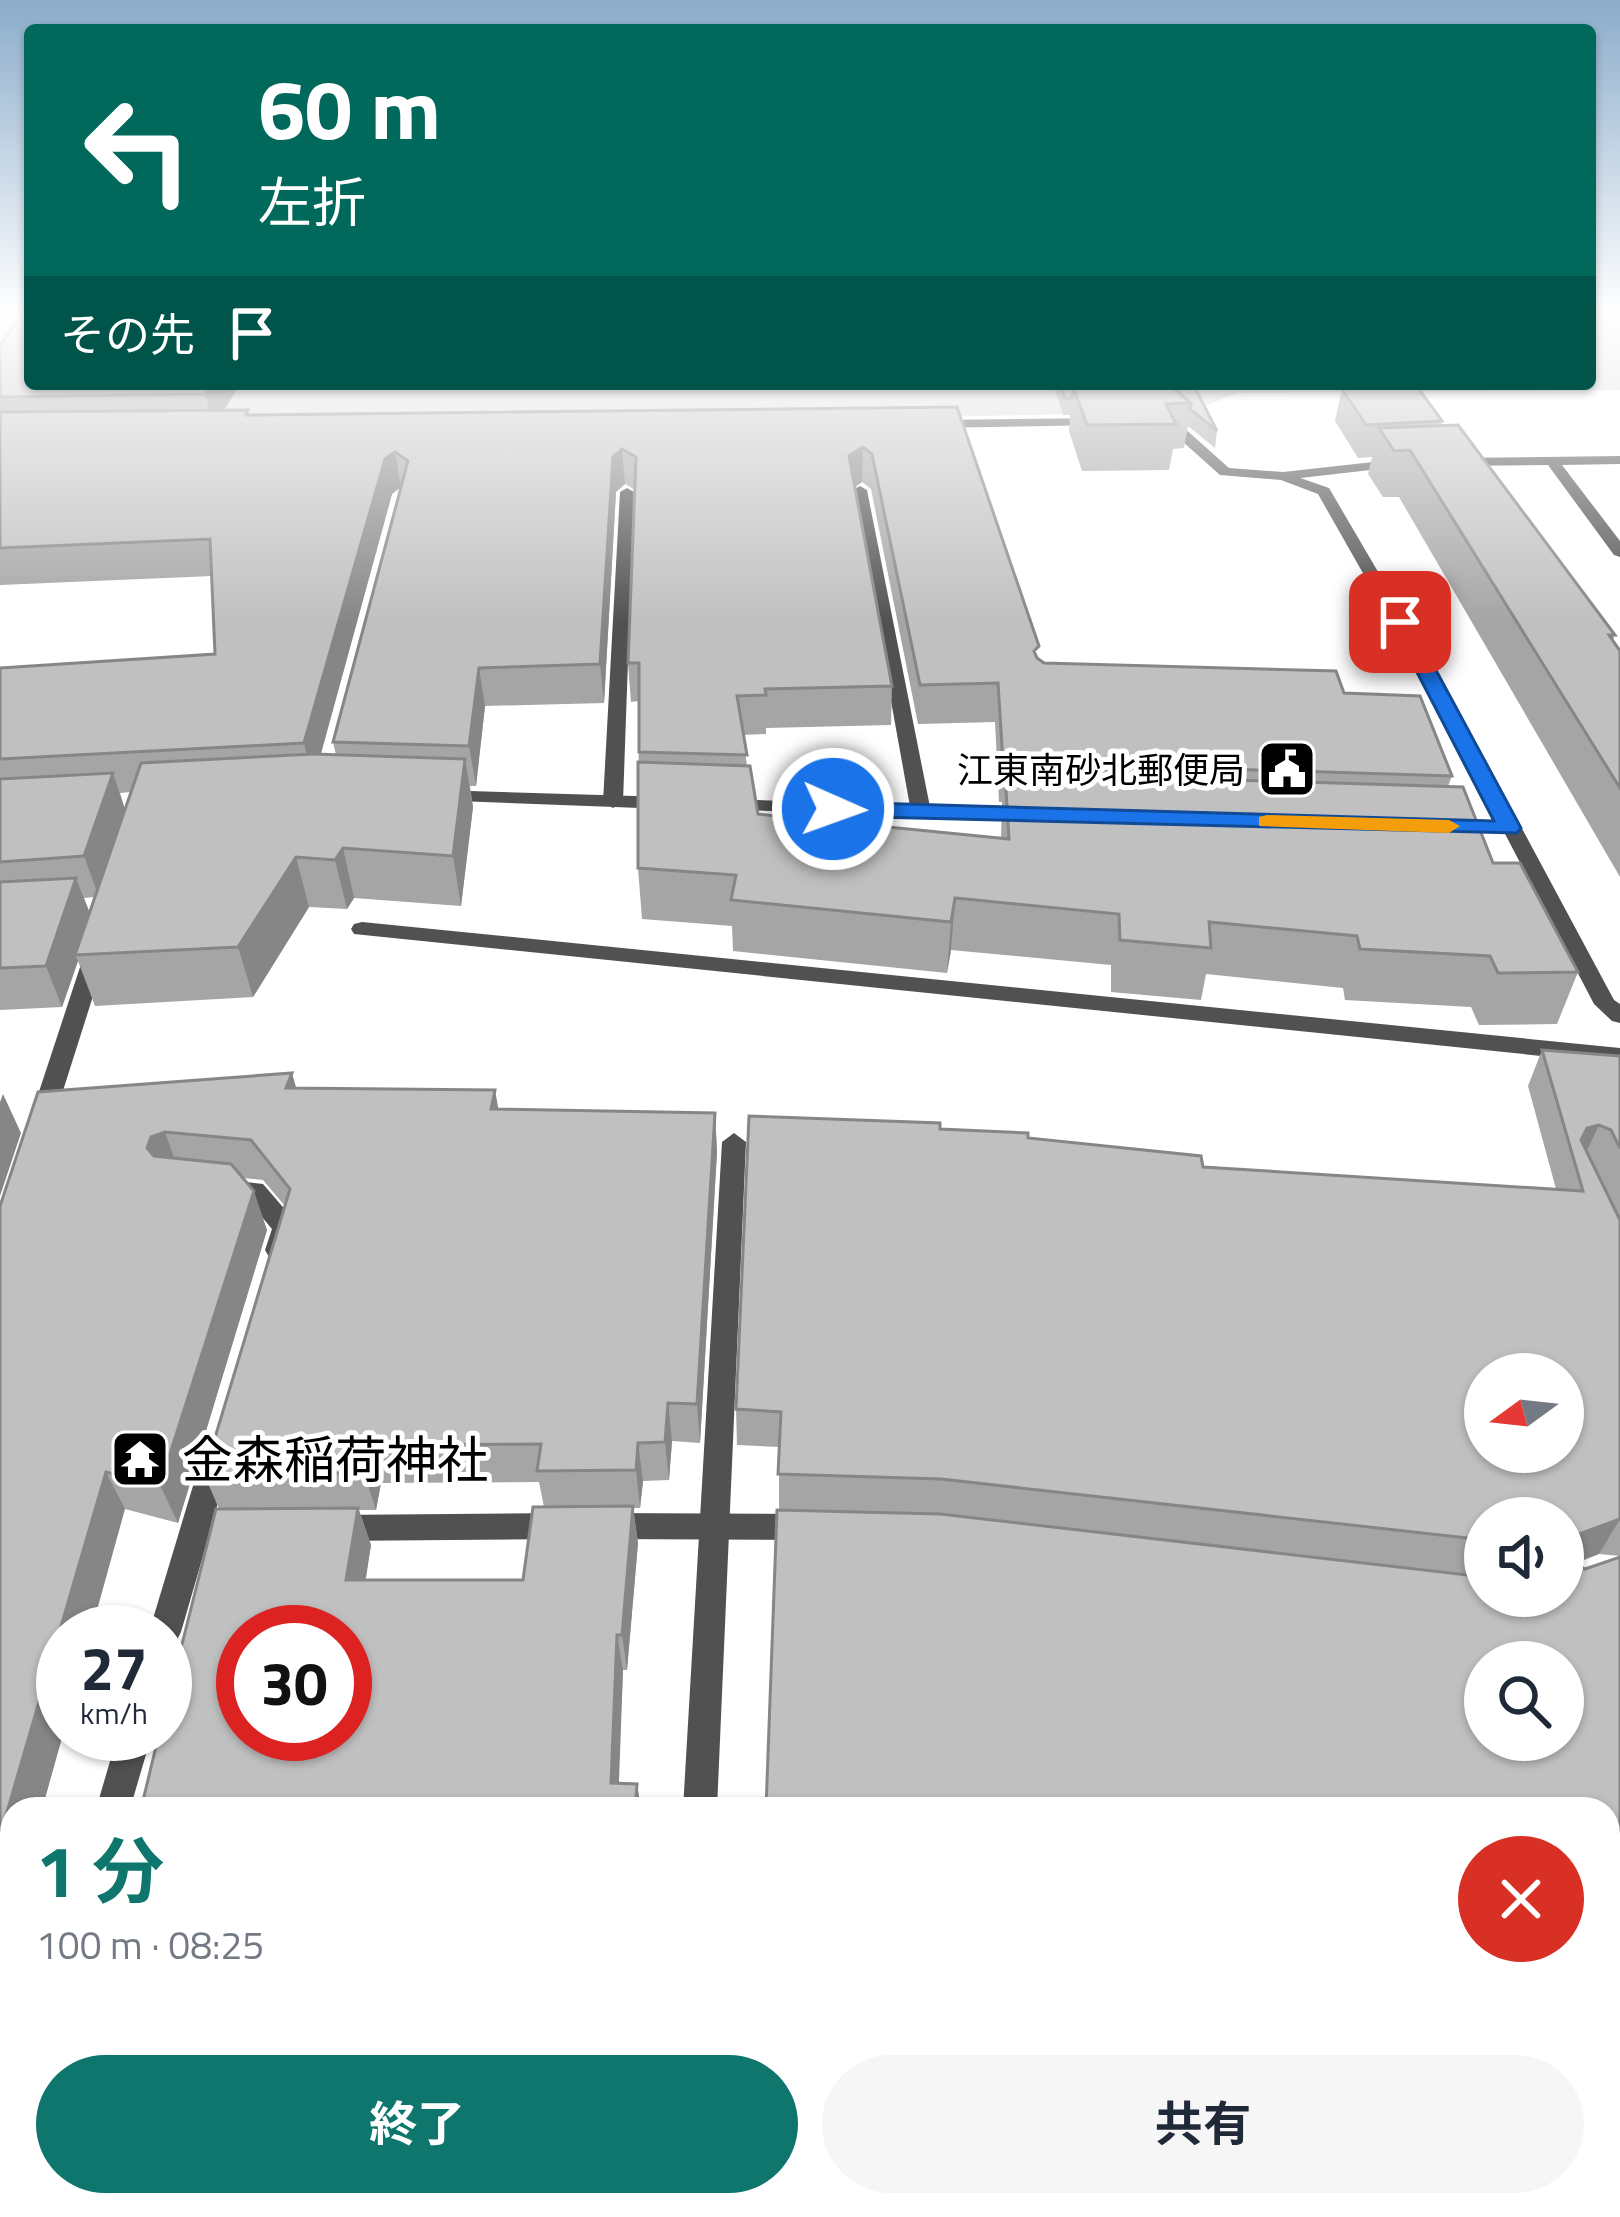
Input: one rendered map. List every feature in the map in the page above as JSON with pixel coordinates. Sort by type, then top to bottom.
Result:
[{"type":"street","points":[[903,424],[1126,421]]},
{"type":"street","points":[[1148,421],[1168,421],[1225,472],[1283,476],[1409,463]]},
{"type":"street","points":[[1433,462],[1620,460]]},
{"type":"street","points":[[1552,461],[1620,551]]},
{"type":"street","points":[[1283,476],[1324,491],[1444,700],[1605,1004],[1620,1016]]},
{"type":"street","points":[[860,490],[921,812]]},
{"type":"street","points":[[614,802],[627,492]]},
{"type":"street","points":[[1421,699],[1444,700]]},
{"type":"street","points":[[414,795],[684,804]]},
{"type":"street","points":[[708,805],[1062,816]]},
{"type":"street","points":[[1486,827],[1509,828]]},
{"type":"street","points":[[362,929],[1620,1056]]},
{"type":"street","points":[[37,1135],[104,930]]},
{"type":"street","points":[[701,1797],[734,1142]]},
{"type":"street","points":[[198,1186],[254,1190],[285,1227],[272,1270]]},
{"type":"street","points":[[173,1605],[227,1421]]},
{"type":"street","points":[[313,1528],[847,1528]]},
{"type":"street","points":[[195,1529],[266,1529]]},
{"type":"street","points":[[117,1797],[127,1761]]},
{"type":"shaded area","points":[[0,416],[949,416],[0,434]]},
{"type":"building","points":[[0,416],[960,416],[1039,646],[1034,651],[1037,658],[1044,663],[1336,671],[1344,693],[1420,696],[1452,776],[1003,762],[998,683],[920,685],[872,454],[863,447],[849,456],[892,686],[765,689],[766,695],[737,696],[747,755],[639,752],[639,663],[628,663],[636,457],[622,449],[613,457],[600,664],[479,668],[469,746],[333,742],[408,461],[395,452],[385,459],[304,743],[0,759],[0,668],[215,654],[210,539],[0,548]]},
{"type":"building","points":[[1084,416],[1172,416],[1176,424],[1087,425]]},
{"type":"building","points":[[1360,416],[1439,416],[1442,421],[1366,425]]},
{"type":"building","points":[[1458,425],[1615,635],[1609,635],[1620,651],[1620,788],[1410,450],[1394,451],[1379,428]]},
{"type":"building","points":[[314,754],[465,759],[453,856],[343,848],[335,860],[296,857],[238,947],[75,955],[141,763]]},
{"type":"building","points":[[638,762],[750,766],[758,814],[1009,839],[1005,773],[1463,787],[1493,863],[1520,863],[1578,972],[1498,973],[1490,956],[1360,949],[1357,936],[1209,922],[1211,948],[1120,940],[1119,914],[955,898],[951,922],[731,900],[736,875],[638,868]]},
{"type":"building","points":[[113,773],[84,856],[0,862],[0,779]]},
{"type":"building","points":[[76,878],[46,966],[0,968],[0,882]]},
{"type":"building","points":[[1542,1050],[1620,1056],[1620,1148],[1611,1130],[1599,1125],[1587,1128],[1581,1140],[1620,1220],[1620,1519],[1584,1532],[1584,1497],[1464,1497],[1464,1538],[941,1479],[778,1474],[781,1412],[736,1409],[749,1116],[940,1123],[940,1129],[1028,1133],[1028,1138],[1201,1156],[1203,1167],[1583,1191]]},
{"type":"building","points":[[292,1073],[286,1088],[495,1090],[491,1109],[715,1113],[697,1404],[668,1403],[665,1442],[638,1443],[636,1470],[537,1471],[541,1444],[369,1445],[364,1473],[204,1474],[290,1189],[251,1140],[165,1132],[151,1137],[147,1148],[154,1156],[231,1164],[254,1191],[160,1485],[106,1472],[67,1605],[36,1605],[36,1712],[11,1797],[0,1797],[0,1206],[38,1092]]},
{"type":"building","points":[[633,1506],[622,1635],[617,1635],[611,1783],[637,1784],[636,1797],[144,1797],[153,1761],[192,1761],[192,1605],[216,1509],[358,1508],[346,1580],[523,1580],[533,1507]]},
{"type":"building","points":[[777,1510],[940,1514],[1464,1575],[1464,1617],[1584,1617],[1584,1568],[1620,1557],[1620,1797],[766,1797]]},
{"type":"slow traffic","points":[[1267,821],[1449,826]]},
{"type":"place","name":"江東南砂北郵便局","points":[[1287,769]]},
{"type":"place","name":"金森稲荷神社","points":[[140,1459]]},
{"type":"route","points":[[833,809],[1509,828],[1400,622]]}]
